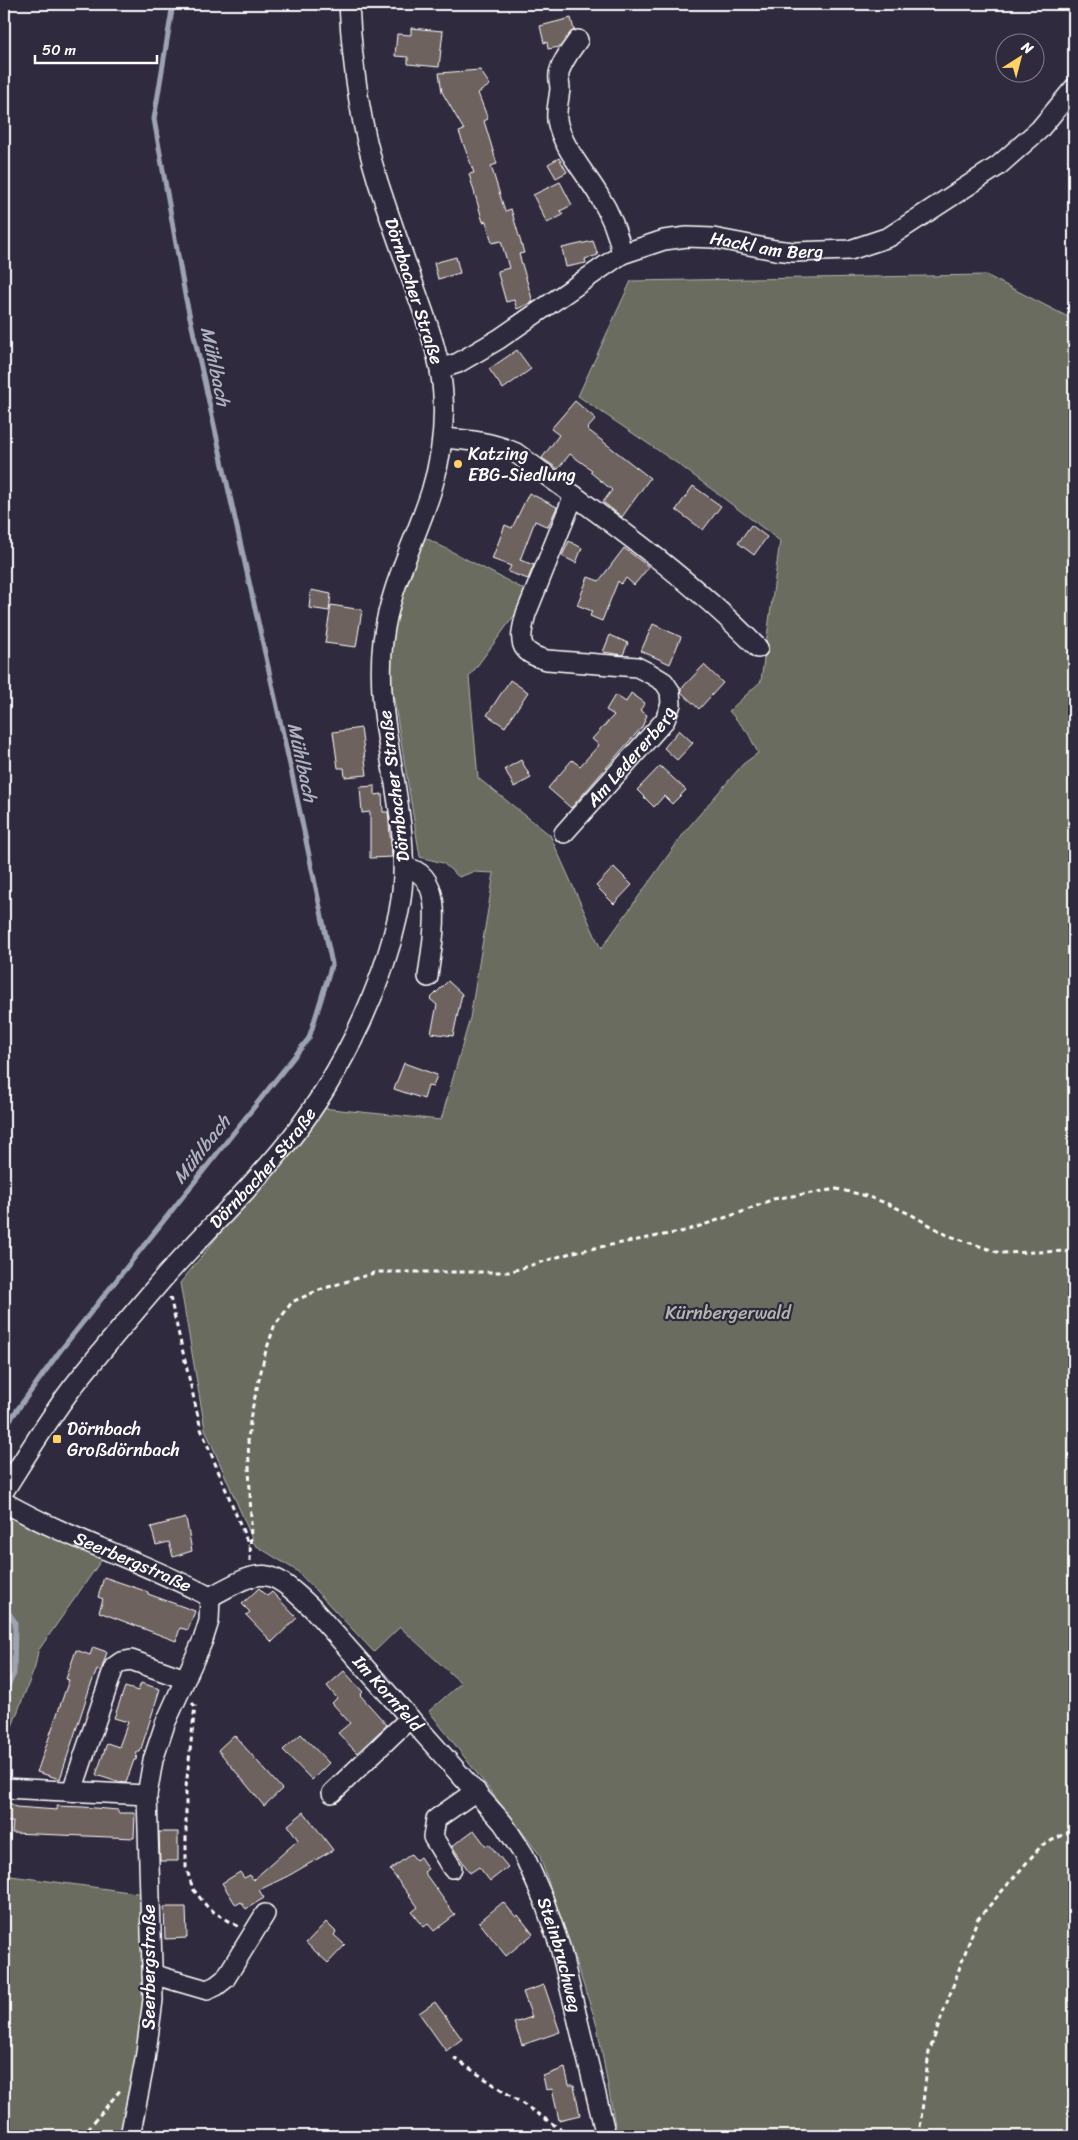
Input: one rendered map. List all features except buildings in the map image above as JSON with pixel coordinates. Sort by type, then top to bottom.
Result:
[{"type":"street","name":"Dörnbacher Straße","points":[[4,1491],[42,1430],[71,1389],[165,1277],[282,1150],[315,1105],[350,1041],[375,986],[390,943],[399,909],[404,867],[403,834],[384,715],[381,677],[382,646],[388,608],[397,578],[430,495],[439,464],[443,438],[443,392],[440,369],[432,337],[377,178],[366,137],[351,44],[349,4]]},
{"type":"street","points":[[578,40],[562,65],[559,75],[560,88],[557,120],[569,148],[612,219],[618,234],[622,254]]},
{"type":"street","name":"Hackl am Berg","points":[[440,369],[458,363],[499,339],[622,254],[664,240],[687,237],[713,238],[794,252],[850,250],[889,238],[998,166],[1039,130],[1074,88]]},
{"type":"street","points":[[443,438],[482,441],[498,445],[516,453],[659,561],[740,629],[758,648]]},
{"type":"street","name":"Am Ledererberg","points":[[564,833],[665,720],[671,704],[670,691],[664,682],[636,667],[547,660],[534,657],[526,651],[521,642],[521,632],[526,614],[574,495]]},
{"type":"street","points":[[404,867],[420,872],[432,891],[435,913],[428,977]]},
{"type":"street","name":"Seerbergstraße","points":[[4,1502],[34,1520],[182,1582],[210,1597],[209,1621],[203,1640],[165,1724],[153,1760],[147,1795],[153,2000],[150,2029],[130,2136]]},
{"type":"street","name":"Im Kornfeld","points":[[210,1597],[250,1577],[265,1574],[277,1578],[293,1589],[476,1791]]},
{"type":"street","points":[[72,1791],[114,1667],[121,1662],[131,1660],[182,1685]]},
{"type":"street","points":[[332,1794],[410,1718]]},
{"type":"street","points":[[4,1788],[147,1795]]},
{"type":"street","points":[[452,1868],[433,1837],[436,1819],[476,1791]]},
{"type":"street","name":"Steinbruchweg","points":[[476,1791],[503,1823],[524,1855],[544,1901],[560,1947],[606,2136]]},
{"type":"street","points":[[152,1974],[207,1990],[216,1986],[225,1979],[265,1914]]},
{"type":"path","points":[[250,1577],[251,1520],[248,1439],[251,1414],[265,1354],[274,1327],[292,1302],[319,1290],[377,1272],[404,1270],[509,1272],[574,1252],[685,1231],[738,1214],[773,1199],[837,1189],[886,1203],[947,1235],[1000,1253],[1074,1251]]},
{"type":"path","points":[[165,1277],[201,1429],[250,1548]]},
{"type":"path","points":[[182,1685],[195,1706],[186,1787],[186,1867],[192,1889],[209,1909],[253,1934]]},
{"type":"path","points":[[919,2136],[929,2052],[977,1920],[1042,1845],[1074,1830]]},
{"type":"path","points":[[454,2058],[572,2136]]},
{"type":"path","points":[[82,2136],[126,2083]]},
{"type":"green space","name":"Kürnbergerwald","points":[[986,275],[1074,320],[1074,2136],[617,2136],[597,2025],[539,1854],[429,1711],[461,1683],[400,1627],[374,1652],[297,1571],[255,1545],[205,1429],[180,1283],[321,1108],[441,1120],[470,1018],[494,873],[473,872],[459,877],[443,863],[420,857],[389,669],[399,604],[424,537],[531,593],[469,677],[478,778],[550,835],[601,949],[687,829],[743,764],[758,753],[748,733],[729,711],[761,681],[780,541],[681,466],[578,396],[631,281]]},
{"type":"green space","points":[[5,1516],[105,1555],[38,1651],[35,1667],[4,1747]]},
{"type":"green space","points":[[4,1875],[144,1894],[144,1992],[135,2096],[125,2136],[4,2136]]},
{"type":"waterway","name":"Mühlbach","points":[[4,1428],[60,1351],[309,1038],[332,964],[290,765],[185,295],[154,119],[173,4]]},
{"type":"waterway","name":"Mühlbach","points":[[4,1606],[15,1622],[14,1674],[4,1694]]},
{"type":"place","name":"Katzing EBG-Siedlung","points":[[458,464]]},
{"type":"place","name":"Dörnbach Großdörnbach","points":[[57,1439]]}]
